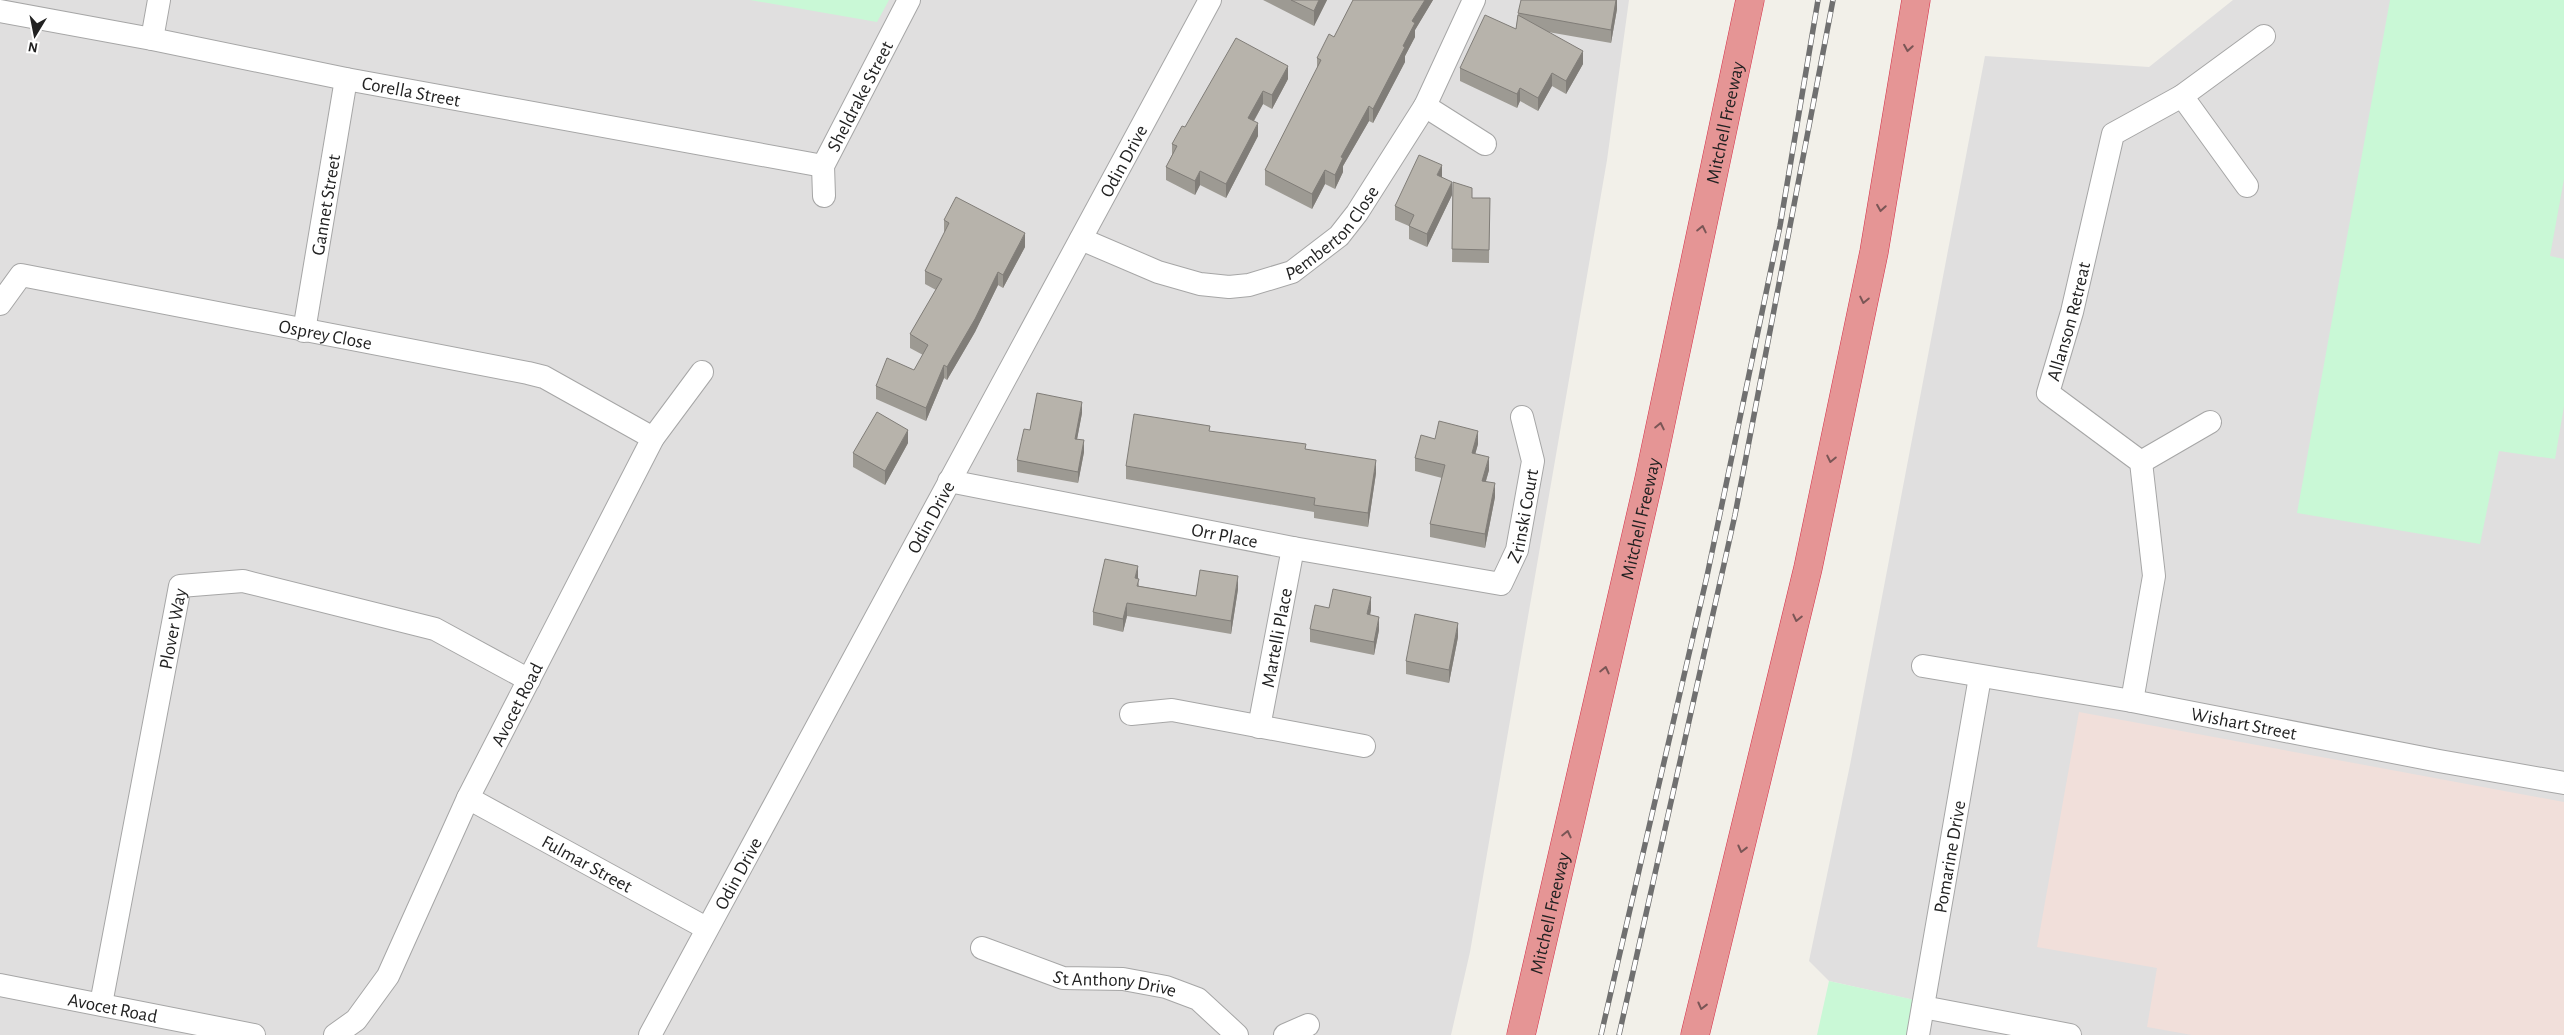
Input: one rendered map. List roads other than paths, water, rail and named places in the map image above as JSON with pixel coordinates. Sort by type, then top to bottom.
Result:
[{"type":"highway","points":[[1735,79],[1740,0]]},
{"type":"highway","name":"Mitchell Freeway","points":[[1521,1035],[1649,479],[1735,79],[1750,0]]},
{"type":"highway","points":[[1695,1035],[1808,568],[1874,252],[1916,0]]},
{"type":"street","points":[[152,39],[159,0]]},
{"type":"street","name":"Sheldrake Street","points":[[824,196],[822,166],[909,0]]},
{"type":"street","name":"Pemberton Close","points":[[1081,240],[1158,272],[1200,284],[1249,285],[1284,275],[1316,255],[1339,236],[1357,213],[1425,106],[1474,0]]},
{"type":"street","name":"Odin Drive","points":[[650,1035],[706,928],[1081,240],[1202,3]]},
{"type":"street","name":"Corella Street","points":[[0,11],[152,39],[346,79],[822,166]]},
{"type":"street","name":"Allanson Retreat","points":[[2141,462],[2048,393],[2072,312],[2113,134],[2182,96],[2264,36]]},
{"type":"street","name":"Gannet Street","points":[[304,331],[346,79]]},
{"type":"street","points":[[2182,96],[2247,186]]},
{"type":"street","points":[[1425,106],[1485,144]]},
{"type":"street","name":"Osprey Close","points":[[0,304],[20,275],[544,377],[653,438]]},
{"type":"street","name":"Avocet Road","points":[[335,1035],[356,1020],[388,976],[468,798],[653,438],[702,372]]},
{"type":"street","name":"Zrinski Court","points":[[1501,584],[1517,550],[1533,462],[1522,417]]},
{"type":"street","points":[[2132,701],[2154,576],[2141,462],[2210,422]]},
{"type":"street","name":"Orr Place","points":[[949,480],[1293,548],[1501,584]]},
{"type":"street","name":"Martelli Place","points":[[1259,727],[1293,548]]},
{"type":"street","name":"Plover Way","points":[[101,1004],[180,586],[243,581],[435,629],[529,680]]},
{"type":"street","name":"Wishart Street","points":[[1923,666],[2132,701],[2439,761],[2564,782]]},
{"type":"street","name":"Pomarine Drive","points":[[1918,1035],[1980,677]]},
{"type":"street","points":[[1132,714],[1172,710],[1364,746]]},
{"type":"street","name":"Fulmar Street","points":[[468,798],[706,928]]},
{"type":"street","name":"St Anthony Drive","points":[[982,948],[1063,978],[1124,979],[1166,987],[1198,999],[1237,1035]]},
{"type":"street","name":"Avocet Road","points":[[0,985],[254,1035]]},
{"type":"street","points":[[1923,1007],[2070,1035]]},
{"type":"street","points":[[1284,1035],[1308,1026]]},
{"type":"railway","points":[[1601,1035],[1707,576],[1780,226],[1818,0]]},
{"type":"railway","points":[[1619,1035],[1735,515],[1833,0]]}]
